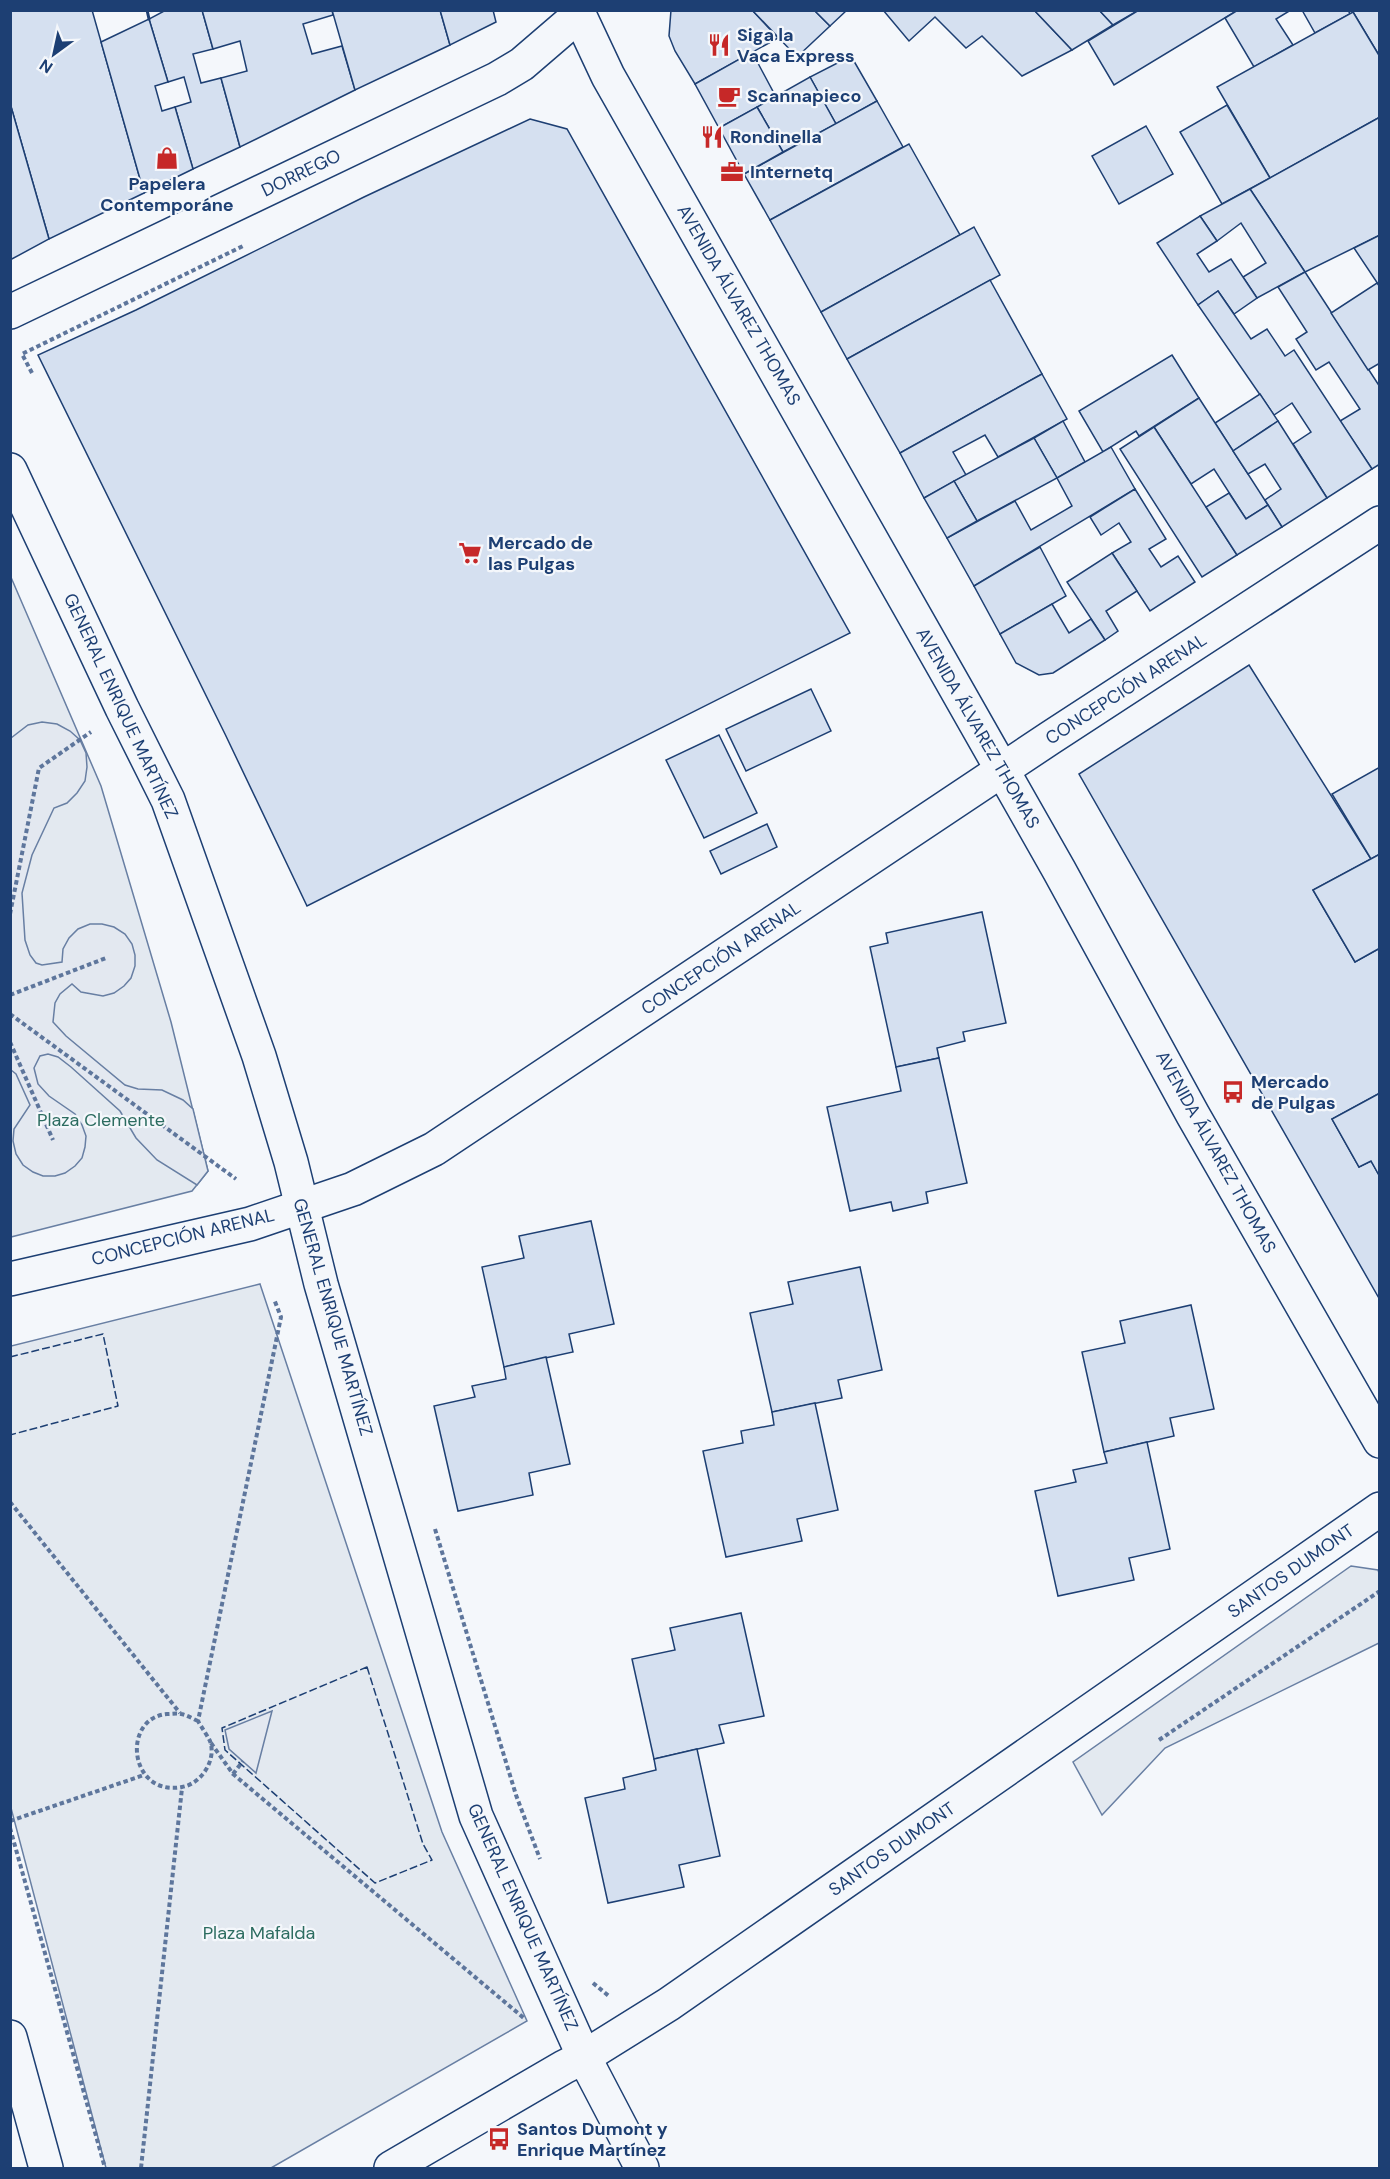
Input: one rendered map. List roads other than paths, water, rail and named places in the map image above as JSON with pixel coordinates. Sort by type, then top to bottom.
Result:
[{"type":"street","name":"DORREGO","points":[[10,312],[497,80],[522,63],[579,12]]},
{"type":"street","name":"AVENIDA ÁLVAREZ THOMAS","points":[[579,12],[608,76],[1380,1441]]},
{"type":"street","name":"GENERAL ENRIQUE MARTÍNEZ","points":[[10,470],[172,811],[259,1056],[291,1162],[321,1284],[476,1816],[584,2057],[642,2169]]},
{"type":"street","name":"CONCEPCIÓN ARENAL","points":[[10,1279],[250,1224],[353,1189],[434,1149],[1002,770],[1380,523]]},
{"type":"street","name":"SANTOS DUMONT","points":[[391,2169],[584,2057],[669,2004],[1380,1509]]},
{"type":"street","points":[[10,2037],[46,2169]]},
{"type":"place","name":"Siga la Vaca Express","points":[[719,45]]},
{"type":"place","name":"Scannapieco","points":[[729,96]]},
{"type":"place","name":"Rondinella","points":[[712,137]]},
{"type":"place","name":"Papelera Contemporáne","points":[[167,158]]},
{"type":"place","name":"Internetq","points":[[732,172]]},
{"type":"place","name":"Mercado de las Pulgas","points":[[470,553]]},
{"type":"place","name":"Mercado de Pulgas","points":[[1233,1092]]},
{"type":"place","name":"Santos Dumont y Enrique Martínez","points":[[499,2139]]},
{"type":"park label","name":"Plaza Clemente","points":[[101,1120]]},
{"type":"park label","name":"Plaza Mafalda","points":[[259,1933]]}]
